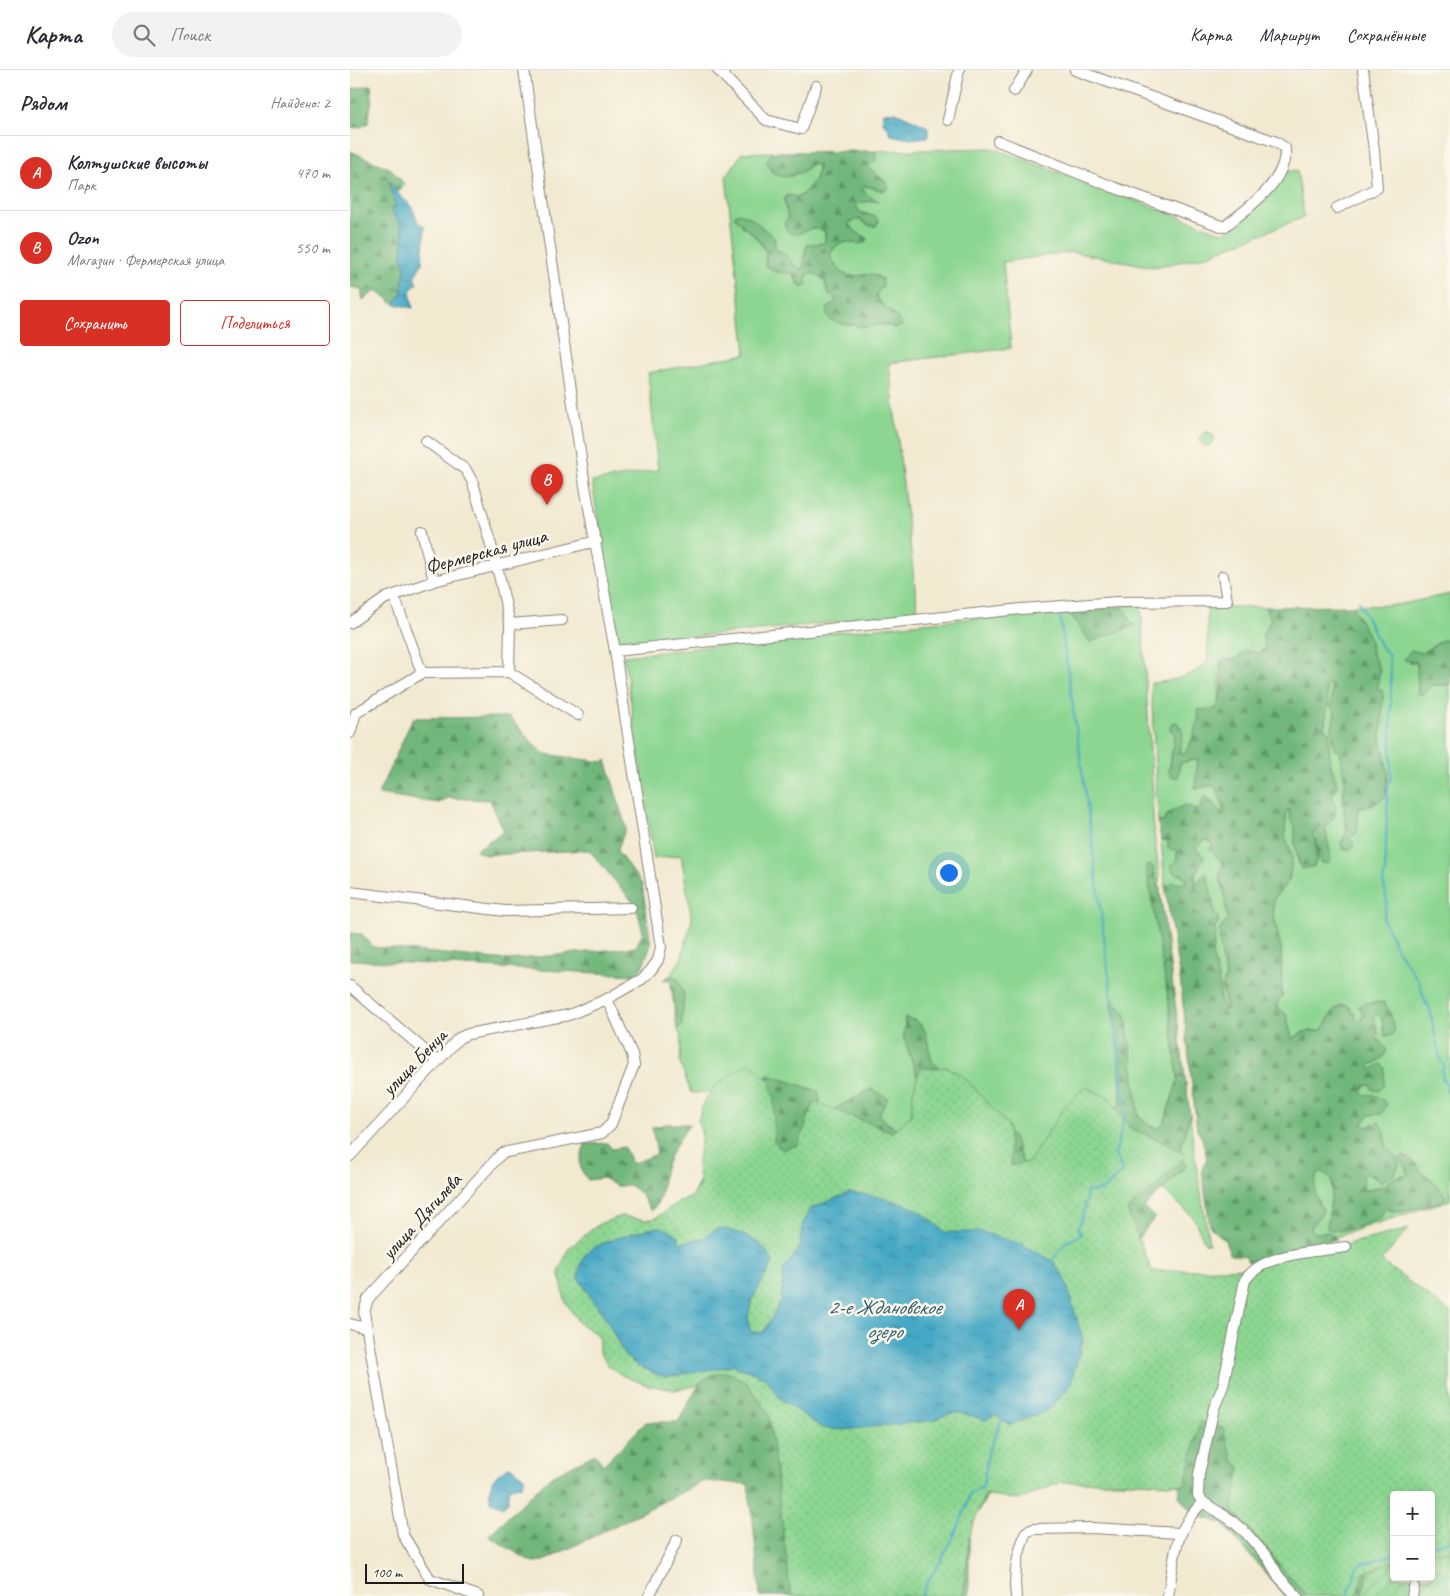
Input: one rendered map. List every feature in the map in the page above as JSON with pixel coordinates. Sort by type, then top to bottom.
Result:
[{"type":"street","name":"улица Бенуа","points":[[350,1156],[459,1038],[468,1034],[570,1015],[607,999],[642,979],[658,960],[661,947],[615,651],[592,542],[524,70]]},
{"type":"street","points":[[718,70],[766,120],[801,129],[816,86]]},
{"type":"street","points":[[948,120],[958,70]]},
{"type":"street","points":[[1014,91],[1027,70]]},
{"type":"street","points":[[998,141],[1113,187],[1224,227],[1273,183],[1285,159],[1285,148],[1276,142],[1075,70]]},
{"type":"street","points":[[1336,208],[1377,188],[1363,70]]},
{"type":"street","points":[[426,441],[466,470],[470,476],[497,566],[510,624],[509,672]]},
{"type":"street","points":[[422,531],[434,581]]},
{"type":"street","name":"Фермерская улица","points":[[350,623],[386,598],[434,581],[592,542]]},
{"type":"street","points":[[615,651],[1021,609],[1117,602],[1227,601],[1224,576]]},
{"type":"street","points":[[394,596],[422,673]]},
{"type":"street","points":[[510,624],[562,620]]},
{"type":"street","points":[[350,733],[356,713],[422,673],[509,672],[578,715]]},
{"type":"street","points":[[350,892],[505,911],[631,908]]},
{"type":"street","points":[[350,986],[437,1061]]},
{"type":"street","name":"улица Дягилева","points":[[478,1596],[430,1579],[404,1535],[364,1312],[368,1300],[502,1153],[602,1133],[611,1124],[634,1065],[632,1054],[607,999]]},
{"type":"street","points":[[1297,1596],[1279,1577],[1268,1558],[1246,1533],[1231,1520],[1203,1502],[1198,1495],[1199,1474],[1214,1408],[1223,1386],[1245,1280],[1256,1268],[1275,1259],[1346,1247]]},
{"type":"street","points":[[350,1324],[366,1328]]},
{"type":"street","points":[[1168,1596],[1179,1533],[1192,1513],[1203,1502]]},
{"type":"street","points":[[1016,1596],[1014,1583],[1023,1540],[1026,1532],[1033,1529],[1092,1528],[1179,1533]]},
{"type":"street","points":[[649,1596],[677,1540]]},
{"type":"green space","points":[[371,85],[372,99],[368,123],[361,127],[350,128],[350,90]]},
{"type":"green space","points":[[992,148],[1224,233],[1271,191],[1282,173],[1297,170],[1304,217],[1203,257],[1154,267],[1072,252],[1003,262],[1011,348],[889,363],[918,614],[618,644],[592,482],[658,470],[648,373],[746,354],[726,177],[742,153],[774,152],[769,156],[790,177],[812,164],[818,165],[813,183],[807,191],[798,197],[784,200],[788,218],[807,230],[812,228],[825,231],[825,243],[805,250],[804,269],[797,268],[785,254],[774,249],[776,244],[741,226],[752,232],[766,252],[765,265],[775,272],[792,273],[798,284],[806,279],[808,274],[820,276],[828,293],[832,295],[836,302],[842,324],[876,325],[895,328],[900,321],[876,295],[883,285],[872,274],[852,276],[842,273],[830,256],[832,251],[842,243],[859,244],[867,238],[856,232],[848,223],[859,219],[870,226],[876,217],[858,211],[856,205],[861,202],[879,201],[868,196],[860,187],[866,186],[884,191],[887,183],[867,167],[876,156],[875,151]]},
{"type":"green space","points":[[350,151],[391,169],[405,185],[398,192],[389,182],[396,208],[390,208],[399,222],[402,231],[402,257],[405,268],[402,292],[394,304],[377,290],[363,300],[361,289],[350,287]]},
{"type":"green space","points":[[875,151],[876,160],[867,167],[887,183],[889,188],[884,191],[866,186],[861,187],[868,196],[879,201],[861,202],[856,205],[858,211],[876,217],[879,221],[876,226],[870,226],[859,219],[848,223],[856,232],[867,238],[865,243],[841,243],[833,249],[830,256],[844,274],[856,276],[869,274],[882,279],[883,285],[876,295],[881,303],[900,321],[902,326],[895,328],[884,324],[866,327],[842,324],[831,320],[827,316],[827,309],[836,301],[834,295],[828,293],[825,280],[814,273],[808,274],[806,279],[807,285],[802,288],[792,273],[777,272],[768,267],[765,264],[765,250],[761,243],[734,216],[739,213],[751,218],[775,238],[774,249],[785,254],[797,268],[803,269],[807,244],[825,243],[825,231],[812,228],[796,234],[789,232],[784,223],[788,218],[784,200],[787,195],[799,197],[806,191],[815,179],[818,165],[812,164],[802,172],[784,177],[773,173],[767,162],[769,156],[774,152]]},
{"type":"green space","points":[[1207,432],[1212,434],[1214,439],[1212,444],[1207,446],[1202,444],[1200,439],[1202,434]]},
{"type":"green space","points":[[1450,594],[1450,641],[1442,640],[1410,663],[1417,663],[1418,694],[1431,685],[1448,685],[1450,681],[1450,1200],[1335,1237],[1328,1232],[1315,1233],[1311,1229],[1313,1223],[1323,1210],[1315,1190],[1316,1180],[1321,1171],[1332,1182],[1327,1228],[1333,1230],[1346,1230],[1380,1219],[1384,1209],[1401,1212],[1442,1201],[1443,1191],[1430,1178],[1420,1172],[1418,1166],[1409,1157],[1399,1159],[1407,1168],[1408,1174],[1392,1179],[1377,1188],[1363,1189],[1362,1177],[1366,1173],[1376,1179],[1394,1155],[1387,1148],[1385,1132],[1373,1123],[1368,1127],[1362,1125],[1369,1115],[1387,1104],[1377,1096],[1366,1095],[1362,1091],[1364,1085],[1370,1085],[1369,1064],[1375,1063],[1385,1056],[1374,1018],[1378,1014],[1382,1018],[1383,1030],[1384,1002],[1358,1020],[1348,1005],[1341,1004],[1335,1009],[1322,1030],[1303,1032],[1292,1039],[1286,1014],[1277,1007],[1278,1001],[1282,997],[1281,948],[1273,911],[1274,899],[1289,880],[1290,875],[1292,856],[1285,837],[1286,813],[1289,809],[1291,821],[1295,825],[1298,863],[1316,850],[1313,831],[1316,827],[1318,859],[1331,858],[1325,827],[1332,820],[1336,810],[1332,796],[1337,785],[1330,762],[1329,732],[1324,728],[1328,704],[1326,687],[1329,682],[1332,705],[1335,712],[1332,731],[1342,756],[1345,782],[1343,801],[1347,832],[1341,843],[1355,828],[1359,808],[1371,806],[1386,796],[1388,773],[1381,738],[1383,696],[1377,684],[1380,670],[1372,654],[1369,637],[1352,606],[1397,605]]},
{"type":"green space","points":[[1141,605],[1153,820],[1160,891],[1152,865],[1178,1080],[1164,1123],[1157,1129],[1139,1117],[1126,1016],[1110,994],[1120,1062],[1121,1104],[1026,1172],[1021,1162],[952,1078],[931,1061],[925,1031],[917,1021],[905,1018],[904,1038],[921,1087],[916,1121],[904,1131],[884,1120],[878,1111],[871,1089],[833,1110],[742,1091],[691,1093],[680,1063],[681,1037],[677,1028],[682,1025],[678,980],[671,975],[681,959],[692,920],[681,855],[654,859],[624,656],[912,624],[1068,610],[1134,626],[1122,606]]},
{"type":"green space","points":[[1122,606],[1134,626],[1090,642],[1068,610]]},
{"type":"green space","points":[[1352,606],[1369,637],[1372,654],[1380,670],[1377,688],[1382,690],[1383,696],[1381,738],[1388,773],[1386,796],[1371,806],[1359,808],[1357,833],[1348,839],[1353,842],[1353,847],[1349,850],[1343,849],[1341,843],[1347,832],[1343,801],[1345,782],[1340,751],[1334,750],[1332,731],[1335,712],[1331,707],[1332,688],[1329,683],[1326,687],[1328,704],[1324,728],[1329,732],[1330,762],[1337,785],[1332,796],[1336,810],[1332,820],[1325,827],[1331,858],[1328,864],[1322,863],[1318,859],[1316,828],[1313,832],[1316,862],[1313,867],[1301,869],[1295,844],[1295,826],[1291,821],[1289,809],[1286,814],[1285,837],[1292,856],[1290,875],[1289,880],[1274,899],[1273,911],[1281,948],[1282,997],[1278,1001],[1277,1007],[1286,1014],[1292,1039],[1303,1032],[1322,1030],[1332,1013],[1343,1005],[1348,1005],[1358,1020],[1364,1017],[1359,1006],[1365,1003],[1384,1002],[1390,1012],[1395,1030],[1392,1035],[1385,1036],[1382,1018],[1378,1014],[1374,1018],[1378,1030],[1376,1037],[1387,1050],[1380,1060],[1369,1065],[1371,1070],[1381,1064],[1385,1068],[1384,1086],[1379,1091],[1373,1090],[1370,1085],[1364,1085],[1362,1091],[1366,1095],[1377,1096],[1387,1104],[1381,1114],[1369,1115],[1362,1125],[1368,1127],[1379,1122],[1385,1132],[1386,1146],[1398,1160],[1399,1166],[1393,1176],[1381,1181],[1366,1173],[1362,1177],[1363,1189],[1369,1191],[1374,1187],[1380,1188],[1397,1177],[1408,1174],[1407,1168],[1399,1159],[1403,1155],[1418,1166],[1424,1176],[1430,1178],[1446,1197],[1442,1201],[1401,1212],[1384,1209],[1380,1219],[1346,1230],[1333,1230],[1327,1228],[1332,1182],[1321,1171],[1316,1180],[1315,1190],[1323,1210],[1313,1223],[1311,1229],[1316,1233],[1328,1232],[1337,1239],[1248,1262],[1245,1256],[1230,1255],[1225,1240],[1210,1227],[1202,1170],[1207,1158],[1202,1138],[1197,1130],[1181,986],[1165,887],[1173,882],[1181,884],[1187,881],[1187,878],[1173,872],[1171,866],[1177,859],[1177,850],[1168,849],[1168,840],[1161,840],[1158,822],[1163,822],[1169,813],[1185,805],[1197,810],[1201,807],[1202,800],[1206,795],[1217,810],[1223,812],[1225,807],[1214,786],[1195,788],[1198,759],[1180,763],[1178,777],[1171,777],[1169,771],[1175,734],[1170,730],[1171,724],[1176,722],[1182,728],[1183,734],[1179,750],[1184,754],[1195,732],[1199,715],[1198,710],[1216,709],[1218,705],[1221,686],[1219,660],[1234,660],[1246,651],[1258,653],[1265,648],[1262,636],[1271,620],[1265,607]],"holes":[[[1205,840],[1210,841],[1212,845],[1210,850],[1223,863],[1219,878],[1223,888],[1228,920],[1220,929],[1219,939],[1226,976],[1222,988],[1227,1009],[1225,1010],[1220,1001],[1220,986],[1212,953],[1216,932],[1215,927],[1219,918],[1215,914],[1207,874],[1204,874],[1196,884],[1195,882],[1195,875],[1204,857],[1196,848]]]},
{"type":"green space","points":[[1207,607],[1265,607],[1271,620],[1265,630],[1265,648],[1258,653],[1246,651],[1234,661],[1225,658],[1219,675],[1220,704],[1216,709],[1200,716],[1194,735],[1184,754],[1179,750],[1183,731],[1175,734],[1169,771],[1178,776],[1180,763],[1198,759],[1196,788],[1214,785],[1224,801],[1223,813],[1217,810],[1211,799],[1197,810],[1185,805],[1169,813],[1164,822],[1158,822],[1151,683],[1182,677],[1196,671],[1208,661]]},
{"type":"green space","points":[[1442,640],[1450,641],[1450,681],[1448,685],[1431,685],[1423,695],[1418,693],[1417,663],[1404,660],[1411,650],[1422,653]]},
{"type":"green space","points":[[509,717],[543,754],[603,762],[606,760],[626,828],[617,851],[642,884],[651,945],[642,967],[636,975],[350,960],[350,933],[362,934],[373,947],[508,960],[636,947],[643,932],[636,906],[589,850],[485,855],[476,850],[504,831],[490,800],[448,798],[439,803],[378,794],[413,718]]},
{"type":"green space","points":[[1161,840],[1169,840],[1177,850],[1177,859],[1187,881],[1165,887]]},
{"type":"green space","points":[[1205,840],[1210,841],[1212,845],[1210,850],[1223,863],[1219,878],[1223,888],[1228,920],[1220,929],[1222,964],[1226,976],[1222,988],[1227,1010],[1225,1011],[1224,1005],[1220,1001],[1212,954],[1215,927],[1219,922],[1215,914],[1207,874],[1204,874],[1196,884],[1195,881],[1197,870],[1204,857],[1196,848],[1199,843]]},
{"type":"green space","points":[[1152,865],[1160,891],[1190,1114],[1178,1155],[1186,1165],[1144,1208],[1155,1218],[1130,1249],[685,1213],[702,1174],[704,1154],[701,1128],[742,1091],[769,1075],[818,1091],[819,1107],[833,1110],[871,1089],[888,1098],[879,1114],[887,1124],[904,1131],[916,1121],[921,1087],[904,1038],[905,1018],[917,1021],[925,1031],[932,1061],[1013,1137],[1026,1171],[1121,1104],[1120,1062],[1110,993],[1126,1016],[1139,1117],[1157,1129],[1164,1123],[1178,1080],[1168,998],[1146,866]]},
{"type":"green space","points":[[671,975],[678,979],[684,994],[682,1025],[677,1028],[670,979],[663,980]]},
{"type":"green space","points":[[750,1062],[770,1082],[774,1099],[774,1141],[782,1150],[798,1145],[814,1102],[892,1132],[911,1116],[913,1092],[920,1069],[947,1067],[964,1077],[1008,1125],[1011,1166],[1029,1162],[1065,1106],[1085,1087],[1108,1097],[1130,1128],[1167,1144],[1186,1155],[1154,1187],[1127,1210],[1152,1271],[1246,1268],[1260,1261],[1335,1247],[1409,1229],[1381,1261],[1450,1312],[1450,1554],[1435,1556],[1435,1491],[1390,1491],[1390,1565],[1364,1573],[1356,1596],[1307,1596],[1233,1510],[1240,1467],[1233,1460],[1223,1428],[1200,1421],[1185,1485],[1136,1482],[1061,1482],[1019,1500],[985,1494],[970,1533],[963,1596],[791,1596],[769,1414],[745,1380],[726,1372],[711,1375],[695,1386],[675,1390],[647,1385],[623,1376],[609,1366],[599,1352],[599,1336],[579,1323],[565,1301],[559,1271],[569,1248],[599,1224],[621,1216],[646,1220],[656,1218],[678,1202],[690,1198],[700,1185],[697,1166],[702,1135],[698,1121],[703,1103],[715,1086]]},
{"type":"green space","points":[[1190,1114],[1209,1244],[1205,1243],[1193,1217],[1163,1190],[1186,1165],[1177,1155],[1182,1145]]},
{"type":"green space","points":[[667,1124],[690,1124],[667,1162],[660,1197],[651,1211],[641,1194],[631,1186],[616,1186],[603,1178],[588,1180],[581,1170],[580,1162],[585,1144],[607,1143],[612,1149],[624,1147],[632,1164],[657,1154],[652,1127]]},
{"type":"green space","points":[[1079,1350],[1421,1491],[1390,1491],[1390,1563],[1369,1571],[1361,1596],[1285,1596],[1223,1524],[1192,1513],[1179,1496],[1180,1487],[1154,1465],[1025,1469],[988,1495],[969,1527],[969,1596],[760,1596],[748,1484],[704,1481],[544,1561],[532,1562],[488,1536],[550,1477],[595,1454],[603,1465],[646,1422],[678,1422],[707,1370]]},
{"type":"green space","points":[[1435,1552],[1450,1552],[1450,1596],[1361,1596],[1369,1571],[1390,1563],[1390,1581],[1435,1581]]},
{"type":"water","points":[[896,112],[928,127],[928,137],[910,139],[890,135],[888,127],[882,122],[884,113]]},
{"type":"water","points":[[388,180],[401,197],[411,205],[418,222],[425,227],[422,264],[414,277],[417,284],[410,291],[413,308],[394,304],[402,292],[405,268],[402,259],[402,231],[399,222],[390,208],[396,207]]},
{"type":"water","name":"2-е Ждановское озеро","points":[[848,1193],[877,1196],[897,1201],[924,1214],[945,1232],[982,1232],[1023,1245],[1053,1261],[1065,1279],[1083,1340],[1070,1386],[1049,1410],[1010,1425],[995,1415],[986,1420],[955,1413],[935,1420],[844,1430],[822,1428],[781,1399],[764,1377],[746,1370],[732,1366],[666,1377],[638,1366],[625,1356],[609,1324],[578,1278],[583,1259],[590,1250],[636,1232],[661,1227],[679,1236],[681,1243],[704,1237],[718,1228],[735,1232],[757,1242],[763,1247],[773,1262],[754,1296],[749,1314],[751,1332],[763,1333],[781,1301],[783,1270],[799,1249],[803,1224],[810,1209]]},
{"type":"water","points":[[511,1466],[525,1478],[522,1485],[510,1487],[508,1501],[503,1507],[491,1502],[490,1490],[496,1476]]},
{"type":"waterway","points":[[1359,602],[1380,645],[1389,656],[1391,680],[1391,778],[1388,785],[1385,874],[1383,879],[1387,902],[1383,919],[1397,949],[1419,982],[1426,1004],[1429,1006],[1441,1062],[1445,1067],[1442,1070],[1443,1080],[1448,1084],[1446,1090],[1450,1094]]},
{"type":"waterway","points":[[1051,1262],[1066,1242],[1081,1235],[1078,1228],[1084,1211],[1087,1192],[1103,1190],[1123,1171],[1115,1155],[1126,1112],[1090,826],[1060,616]]},
{"type":"waterway","points":[[922,1596],[927,1582],[953,1537],[970,1494],[983,1487],[988,1453],[1002,1419]]},
{"type":"waterway","points":[[1435,1544],[1450,1541]]},
{"type":"waterway","points":[[1348,1596],[1357,1566],[1390,1555]]},
{"type":"place","name":"Ozon","points":[[547,505]]},
{"type":"place","name":"Колтушские высоты","points":[[1019,1330]]}]
